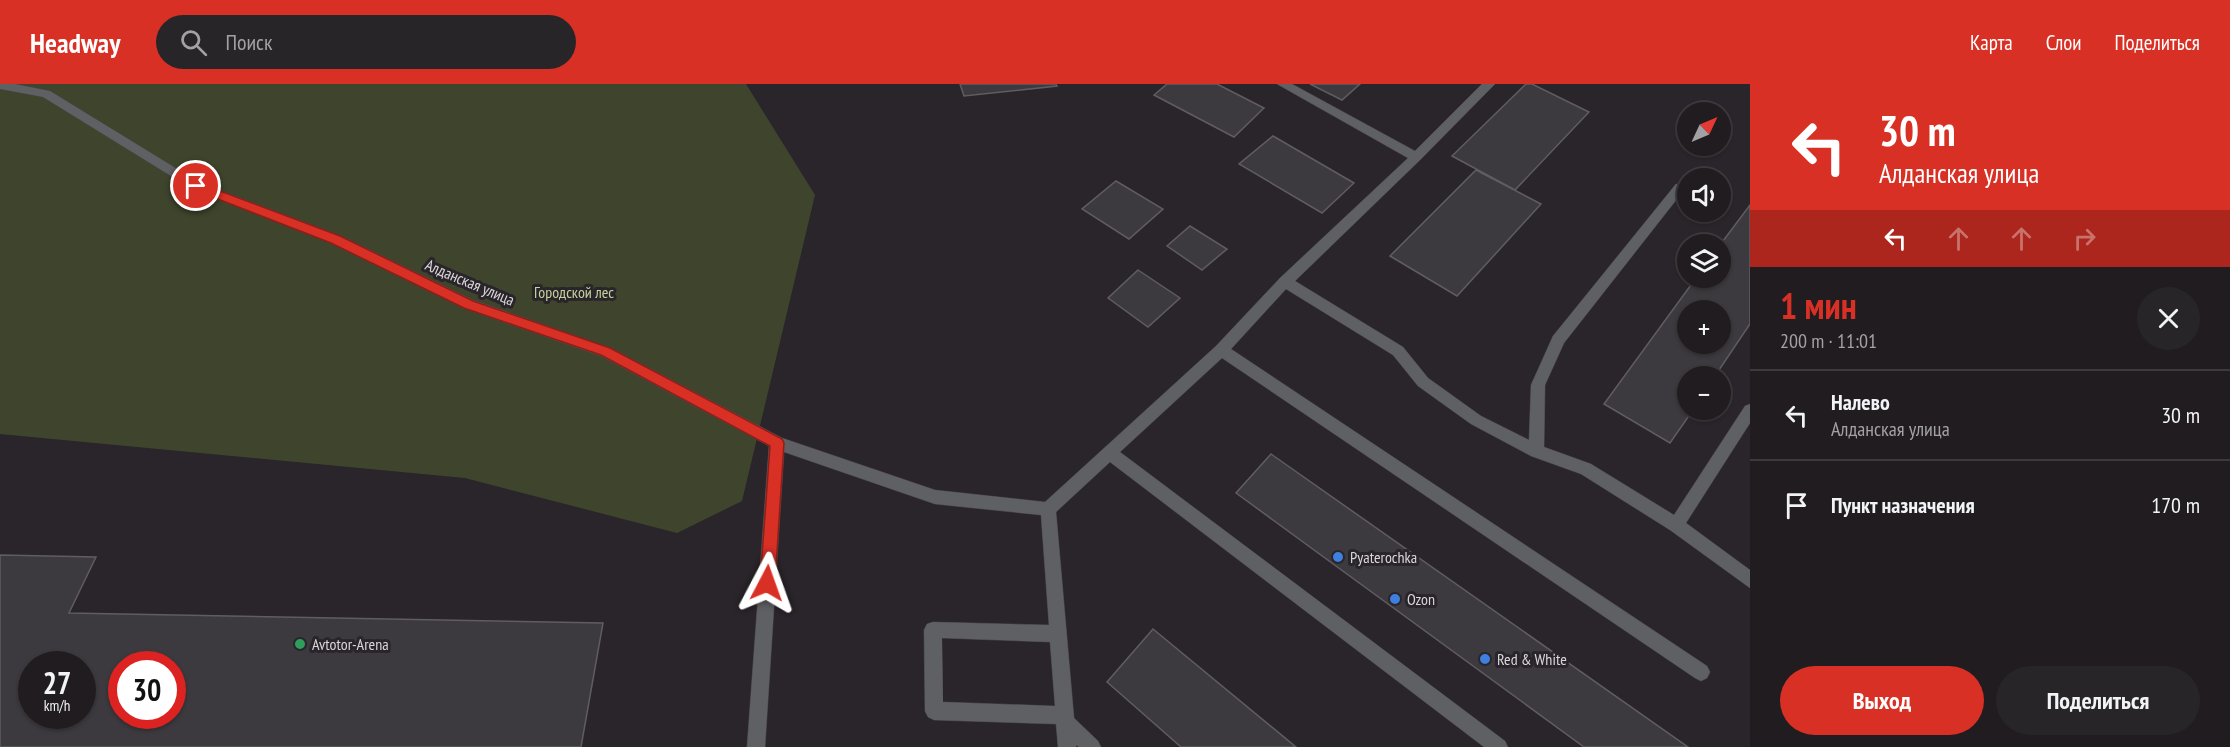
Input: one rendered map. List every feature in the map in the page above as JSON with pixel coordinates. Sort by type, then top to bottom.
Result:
[{"type":"street","points":[[1283,84],[1416,157]]},
{"type":"street","points":[[1067,747],[1048,509],[1221,350],[1285,282],[1490,84]]},
{"type":"street","name":"Алданская улица","points":[[0,85],[46,94],[196,186],[336,239],[468,304],[606,352],[777,443],[934,497],[1048,509]]},
{"type":"street","points":[[1536,451],[1538,385],[1558,340],[1677,191]]},
{"type":"street","points":[[1285,282],[1398,351],[1423,382],[1476,420],[1536,451],[1586,469],[1676,525],[1750,580]]},
{"type":"street","points":[[1221,350],[1701,672]]},
{"type":"street","points":[[1676,525],[1750,410]]},
{"type":"street","points":[[756,747],[777,443]]},
{"type":"street","points":[[1110,453],[1499,747]]},
{"type":"street","points":[[1058,634],[933,630],[934,711],[1064,719],[1092,747]]},
{"type":"green space","name":"Городской лес","points":[[0,84],[746,84],[815,195],[742,501],[677,533],[465,478],[0,434]]},
{"type":"building","points":[[960,84],[1056,84],[1057,86],[964,96]]},
{"type":"building","points":[[1167,84],[1217,84],[1264,108],[1234,137],[1154,95]]},
{"type":"building","points":[[1310,84],[1360,84],[1342,100]]},
{"type":"building","points":[[1526,84],[1532,84],[1589,112],[1515,190],[1452,156]]},
{"type":"building","points":[[1273,136],[1354,183],[1322,213],[1239,164]]},
{"type":"building","points":[[1476,170],[1541,204],[1457,296],[1390,256]]},
{"type":"building","points":[[1116,181],[1163,209],[1129,239],[1082,209]]},
{"type":"building","points":[[1750,205],[1750,324],[1731,352],[1731,300],[1680,300],[1689,288],[1731,288],[1731,234],[1728,234]]},
{"type":"building","points":[[1190,226],[1227,249],[1202,270],[1167,246]]},
{"type":"building","points":[[1138,270],[1180,298],[1148,327],[1108,298]]},
{"type":"building","points":[[1677,304],[1677,354],[1730,354],[1722,366],[1677,366],[1677,420],[1686,420],[1670,443],[1604,404]]},
{"type":"building","points":[[1271,454],[1688,747],[1584,747],[1236,493]]},
{"type":"building","name":"Avtotor-Arena","points":[[0,555],[96,557],[69,613],[603,623],[581,747],[0,747]]},
{"type":"building","points":[[1153,629],[1296,747],[1181,747],[1107,682]]},
{"type":"place","name":"Pyaterochka","points":[[1338,557]]},
{"type":"place","name":"Ozon","points":[[1395,599]]},
{"type":"place","name":"Avtotor-Arena","points":[[300,644]]},
{"type":"place","name":"Red & White","points":[[1485,659]]},
{"type":"route","points":[[196,186],[336,239],[468,304],[606,352],[777,443],[767,583]]}]
